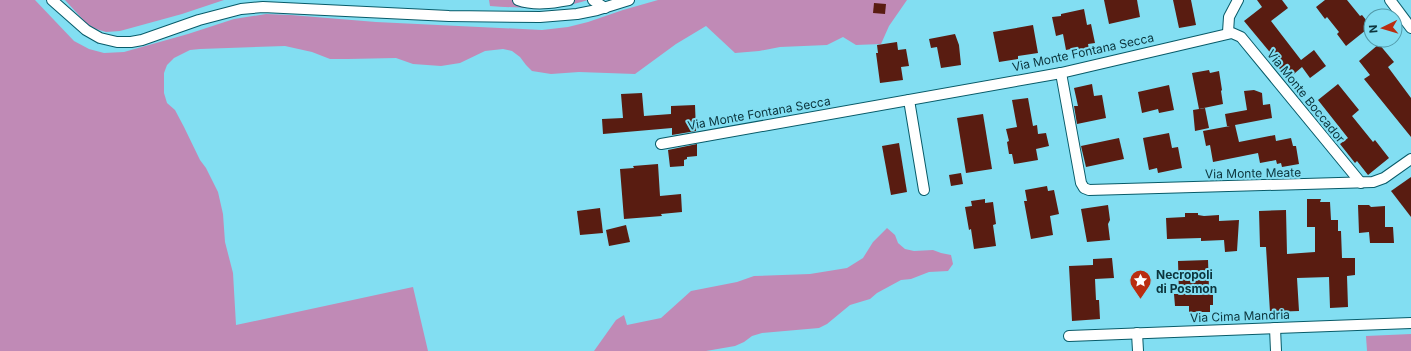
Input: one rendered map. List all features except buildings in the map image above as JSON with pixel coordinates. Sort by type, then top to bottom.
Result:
[{"type":"street","points":[[52,0],[86,30],[100,38],[117,42],[131,42],[199,20],[241,9],[263,7],[449,16],[564,16],[605,8],[629,0]]},
{"type":"street","points":[[522,1],[539,4],[569,0]]},
{"type":"street","points":[[593,0],[605,8]]},
{"type":"street","points":[[1228,32],[1229,18],[1238,0]]},
{"type":"street","points":[[1390,0],[1411,28]]},
{"type":"street","name":"Via Monte Fontana Secca","points":[[661,144],[1061,73],[1228,32]]},
{"type":"street","name":"Via Monte Boccador","points":[[1228,32],[1236,34],[1240,37],[1361,183]]},
{"type":"street","name":"Via Monte Meate","points":[[1061,73],[1081,183],[1084,188],[1089,190],[1373,182],[1384,178],[1411,159]]},
{"type":"street","points":[[909,100],[924,190]]},
{"type":"street","name":"Via Cima Mandria","points":[[1069,336],[1411,323]]},
{"type":"street","points":[[1275,328],[1276,351]]},
{"type":"street","points":[[1137,333],[1138,351]]},
{"type":"shaded area","points":[[0,0],[35,0],[74,41],[89,49],[104,53],[124,52],[234,19],[266,14],[376,22],[542,30],[568,27],[588,22],[658,0],[907,0],[889,26],[881,44],[856,45],[843,37],[827,45],[780,47],[735,53],[706,26],[676,44],[635,74],[579,72],[551,74],[532,71],[520,57],[512,51],[503,49],[485,51],[460,63],[441,66],[413,64],[396,58],[330,59],[312,52],[285,46],[190,50],[174,58],[167,65],[164,73],[164,93],[167,103],[175,110],[218,192],[223,214],[225,242],[233,273],[236,325],[413,287],[428,351],[0,351]]},
{"type":"shaded area","points":[[65,0],[224,0],[182,14],[120,31],[106,32],[87,24]]},
{"type":"shaded area","points":[[489,0],[588,0],[564,6],[527,8],[490,6]]},
{"type":"shaded area","points":[[887,228],[895,235],[898,243],[905,249],[914,251],[933,250],[951,255],[953,264],[948,271],[929,272],[911,279],[901,280],[877,293],[870,299],[850,305],[827,324],[819,328],[762,333],[752,336],[735,346],[706,351],[594,351],[616,320],[624,315],[627,325],[661,318],[691,291],[737,282],[754,276],[810,274],[847,268],[863,258],[873,242]]},
{"type":"shaded area","points":[[1411,334],[1411,351],[1367,351],[1366,336]]},
{"type":"place","name":"Necropoli di Posmon","points":[[1140,300]]}]
